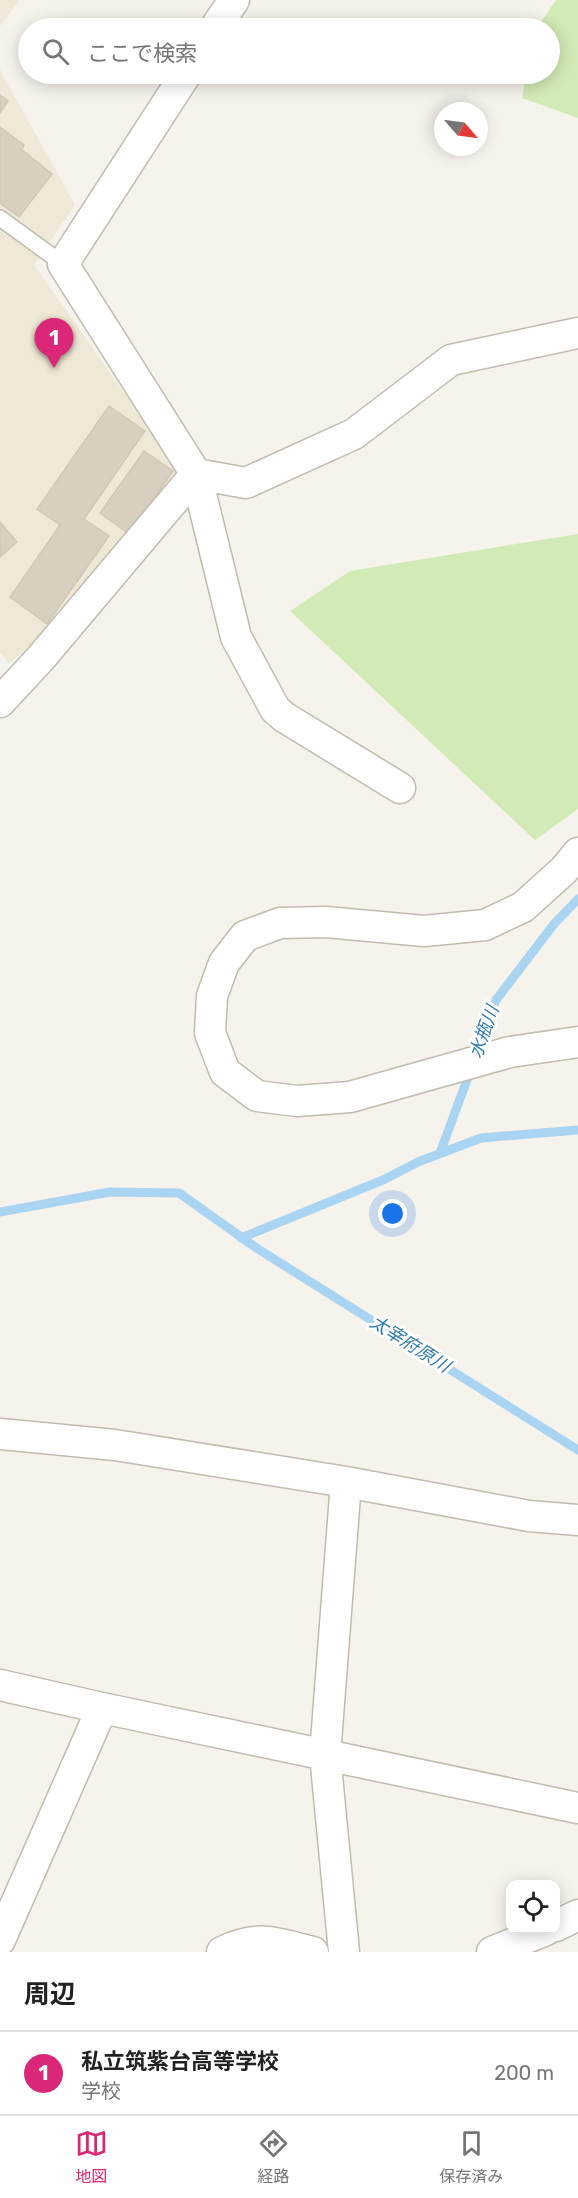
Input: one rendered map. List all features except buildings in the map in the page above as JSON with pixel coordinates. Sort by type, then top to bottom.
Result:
[{"type":"street","points":[[222,18],[234,0]]},
{"type":"street","points":[[180,84],[63,264],[196,474],[236,637],[275,709],[284,717],[400,788]]},
{"type":"street","points":[[196,474],[246,483],[354,434],[451,360],[578,333]]},
{"type":"street","points":[[0,702],[40,659],[196,474]]},
{"type":"street","points":[[578,853],[564,870],[523,907],[485,925],[424,931],[326,922],[280,922],[245,936],[224,963],[212,996],[210,1033],[225,1072],[257,1096],[297,1101],[350,1097],[510,1052],[578,1042]]},
{"type":"street","points":[[0,1434],[115,1445],[346,1482],[529,1516],[578,1520]]},
{"type":"street","points":[[344,1952],[325,1755],[346,1482]]},
{"type":"street","points":[[0,1685],[578,1808]]},
{"type":"street","points":[[0,1940],[102,1708]]},
{"type":"street","points":[[560,1924],[578,1915]]},
{"type":"street","points":[[492,1952],[534,1934]]},
{"type":"street","points":[[222,1952],[240,1943],[270,1941],[313,1952]]},
{"type":"lane","points":[[0,218],[63,264]]},
{"type":"shaded area","points":[[0,0],[20,0],[0,26]]},
{"type":"shaded area","points":[[0,70],[75,205],[34,265],[180,472],[40,642],[8,663],[0,652]]},
{"type":"green space","points":[[556,0],[578,0],[578,118],[522,98],[524,84],[560,84],[560,18],[544,18]]},
{"type":"green space","points":[[578,534],[578,809],[535,840],[290,611],[350,571]]},
{"type":"waterway","name":"水瓶川","points":[[476,1056],[496,1000],[554,924],[578,899]]},
{"type":"waterway","name":"水瓶川","points":[[440,1153],[471,1069]]},
{"type":"waterway","name":"太宰府原川","points":[[241,1238],[383,1180],[418,1162],[481,1138],[578,1130]]},
{"type":"waterway","name":"太宰府原川","points":[[0,1212],[110,1192],[179,1193],[258,1249],[578,1450]]},
{"type":"place","name":"私立筑紫台高等学校","points":[[54,368]]}]
